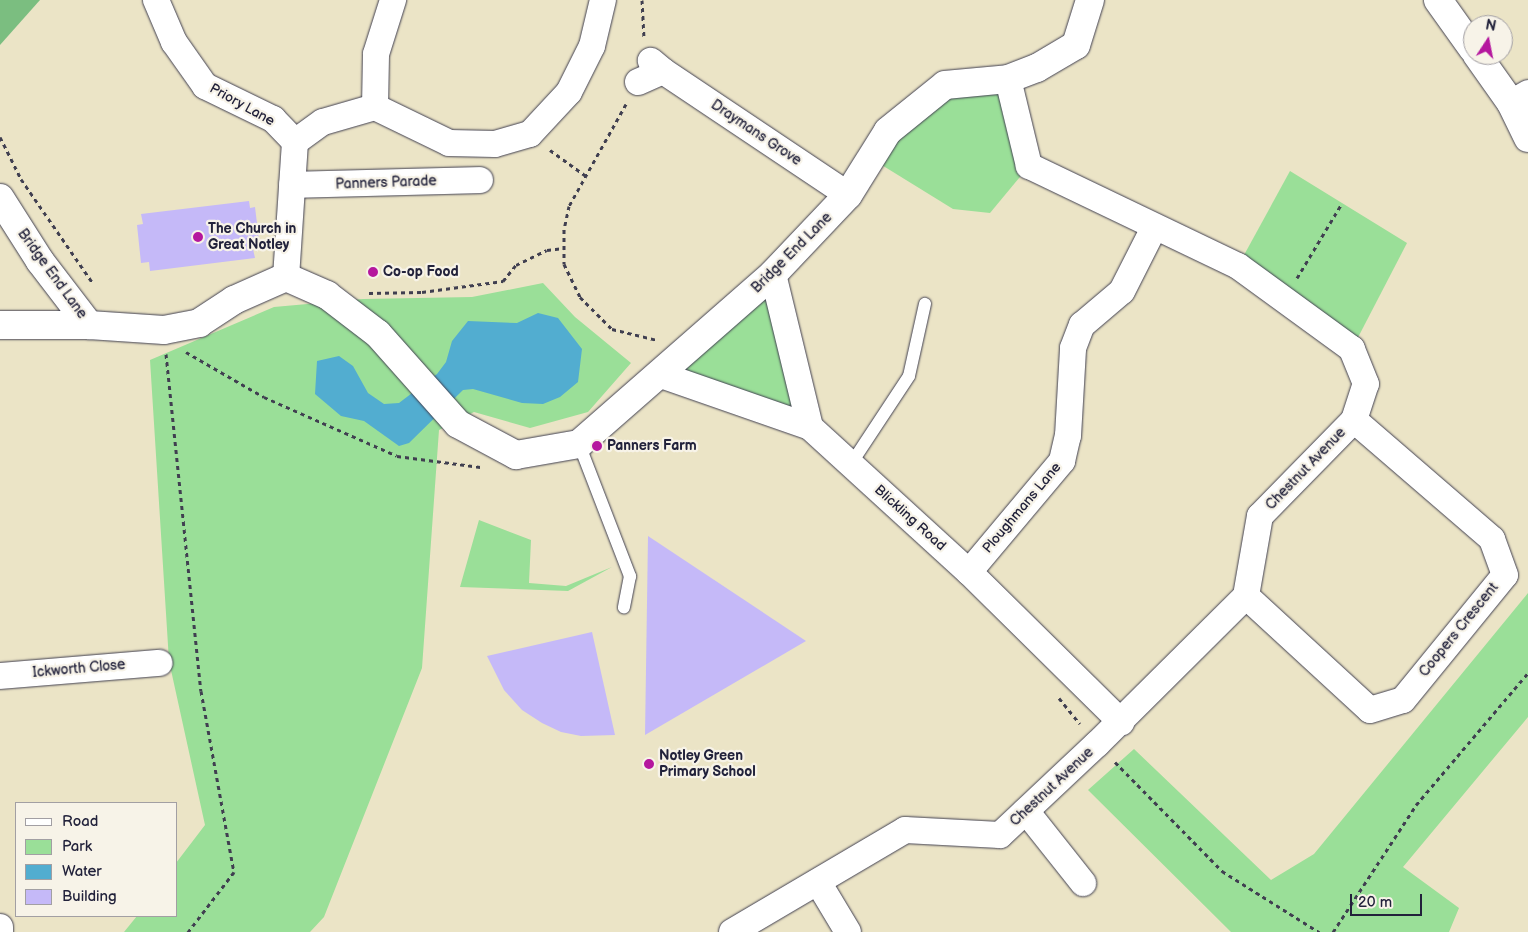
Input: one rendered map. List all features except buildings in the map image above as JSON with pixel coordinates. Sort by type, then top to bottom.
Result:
[{"type":"street","name":"Priory Lane","points":[[156,0],[174,42],[205,86],[273,119],[295,142]]},
{"type":"street","points":[[375,107],[376,54],[393,0]]},
{"type":"street","points":[[579,444],[516,455],[458,424],[378,334],[328,295],[286,277],[295,142],[323,122],[375,107],[448,143],[495,144],[530,134],[569,92],[592,46],[603,0]]},
{"type":"street","name":"Bridge End Lane","points":[[579,444],[661,375],[773,274],[848,195],[888,131],[945,85],[1008,79],[1037,68],[1076,45],[1090,0]]},
{"type":"street","points":[[1438,0],[1463,35]]},
{"type":"street","points":[[1487,65],[1520,98],[1528,138]]},
{"type":"street","name":"Draymans Grove","points":[[651,71],[848,195]]},
{"type":"street","name":"Chestnut Avenue","points":[[732,932],[905,830],[1000,835],[1121,722],[1246,596],[1260,516],[1354,420],[1366,384],[1352,350],[1238,266],[1154,228],[1028,166],[1008,79]]},
{"type":"street","name":"Panners Parade","points":[[292,185],[480,180]]},
{"type":"street","name":"Bridge End Lane","points":[[0,198],[40,261],[89,325]]},
{"type":"street","name":"Ploughmans Lane","points":[[969,572],[1062,461],[1068,436],[1073,348],[1082,325],[1122,292],[1154,228]]},
{"type":"street","points":[[773,274],[810,427]]},
{"type":"street","name":"Bridge End Lane","points":[[0,325],[89,325],[164,330],[199,323],[234,300],[286,277]]},
{"type":"street","name":"Blickling Road","points":[[661,375],[810,427],[969,572],[1121,722]]},
{"type":"street","name":"Coopers Crescent","points":[[1246,596],[1370,710],[1403,700],[1505,575],[1492,538],[1354,420]]},
{"type":"street","name":"Ickworth Close","points":[[0,676],[159,663]]},
{"type":"street","points":[[1026,811],[1083,883]]},
{"type":"street","points":[[818,882],[848,932]]},
{"type":"street","points":[[0,927],[0,932]]},
{"type":"lane","points":[[851,464],[909,376],[925,304]]},
{"type":"lane","points":[[579,444],[630,576],[624,607]]},
{"type":"path","points":[[642,0],[642,29],[651,71],[569,206],[564,264],[580,296],[612,330],[666,342],[696,342]]},
{"type":"path","points":[[530,134],[586,176]]},
{"type":"path","points":[[0,137],[21,179],[94,286]]},
{"type":"path","points":[[1284,299],[1342,203]]},
{"type":"path","points":[[363,293],[422,292],[503,281],[516,265],[547,250],[564,248]]},
{"type":"path","points":[[165,346],[201,691],[234,872],[188,932]]},
{"type":"path","points":[[184,350],[264,397],[397,456],[486,467]]},
{"type":"path","points":[[1333,932],[1416,805],[1528,673]]},
{"type":"path","points":[[1056,694],[1097,744],[1222,872],[1318,932]]},
{"type":"green space","points":[[0,0],[40,0],[0,45]]},
{"type":"green space","points":[[1008,79],[1029,166],[990,213],[953,209],[872,159],[945,85]]},
{"type":"green space","points":[[1290,171],[1407,243],[1352,349],[1238,266]]},
{"type":"green space","points":[[773,274],[810,427],[661,375]]},
{"type":"green space","points":[[543,283],[575,317],[631,363],[588,412],[530,428],[474,412],[439,430],[422,668],[324,917],[310,932],[124,932],[136,917],[178,917],[178,860],[205,825],[169,661],[150,360],[274,307],[363,299],[472,297]]},
{"type":"green space","points":[[479,520],[531,540],[529,583],[566,586],[612,567],[568,591],[460,587]]},
{"type":"green space","points":[[1528,593],[1528,717],[1403,867],[1459,908],[1449,932],[1231,932],[1088,790],[1134,749],[1271,880],[1314,854]]},
{"type":"water","points":[[538,313],[558,318],[582,349],[578,382],[560,397],[543,404],[522,403],[473,389],[463,390],[409,443],[399,446],[364,421],[341,416],[315,394],[317,361],[339,356],[353,366],[368,393],[384,404],[399,403],[437,374],[446,362],[452,341],[468,321],[517,323]]},
{"type":"place","name":"The Church in Great Notley","points":[[198,237]]},
{"type":"place","name":"Co-op Food","points":[[373,272]]},
{"type":"place","name":"Panners Farm","points":[[597,446]]},
{"type":"place","name":"Notley Green Primary School","points":[[649,764]]}]
